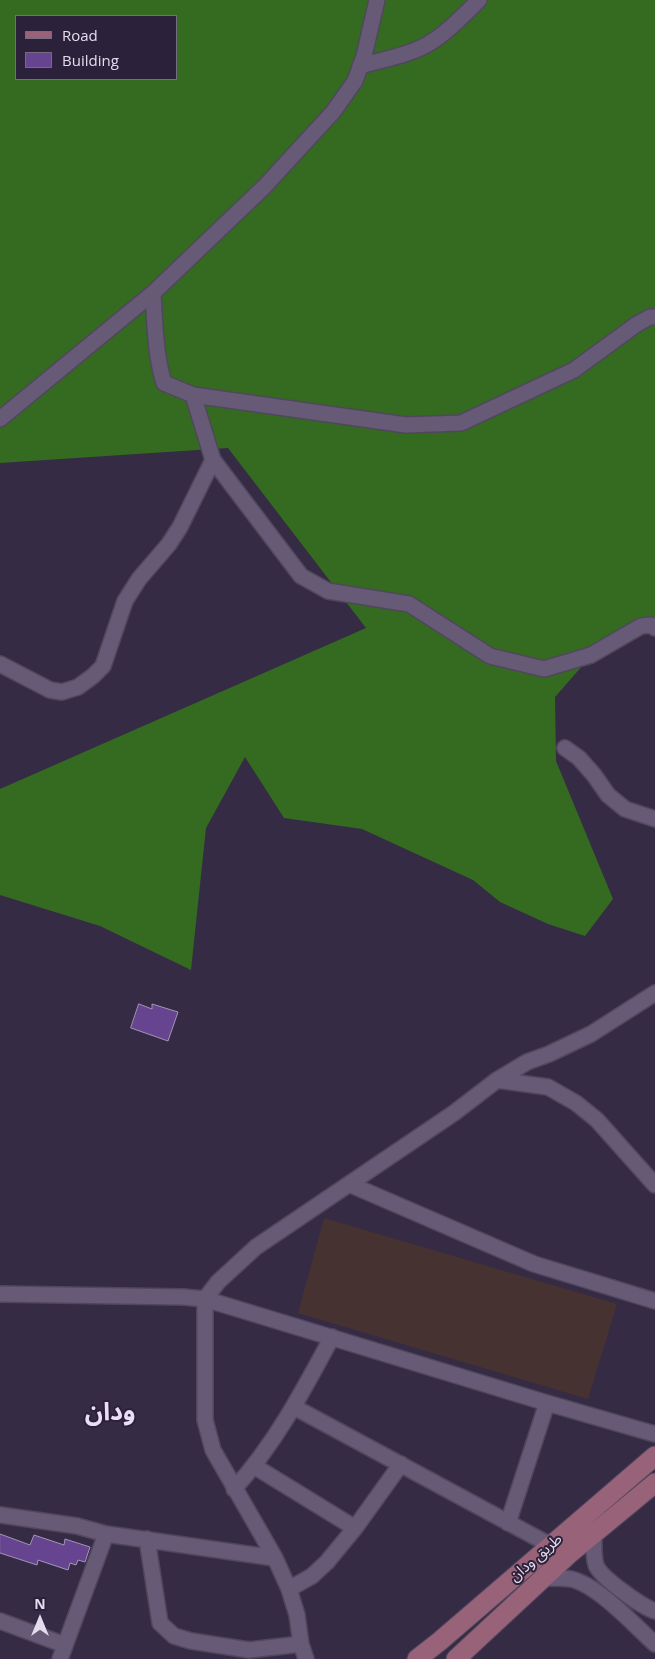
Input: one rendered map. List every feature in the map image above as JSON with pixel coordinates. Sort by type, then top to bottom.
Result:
[{"type":"main road","name":"طريق ودان","points":[[417,1659],[655,1456]]},
{"type":"main road","name":"طريق ودان","points":[[456,1659],[594,1533],[655,1483]]},
{"type":"street","points":[[0,419],[153,293],[264,187],[334,112],[355,81],[370,32],[377,0]]},
{"type":"street","points":[[360,66],[412,52],[433,41],[464,16],[479,0]]},
{"type":"street","points":[[153,293],[156,345],[164,383],[193,395],[406,425],[460,423],[574,370],[637,324],[650,317],[655,317]]},
{"type":"street","points":[[193,395],[213,460],[301,576],[328,591],[409,604],[490,656],[544,669],[591,655],[641,626],[651,625],[655,628]]},
{"type":"street","points":[[0,664],[50,690],[62,692],[78,687],[93,676],[103,666],[124,602],[139,579],[169,544],[180,527],[213,460]]},
{"type":"street","points":[[565,748],[579,758],[608,795],[625,809],[655,819]]},
{"type":"street","points":[[306,1659],[301,1644],[297,1615],[289,1589],[275,1558],[213,1450],[205,1420],[205,1299],[218,1282],[256,1247],[454,1113],[497,1080],[527,1062],[591,1034],[655,992]]},
{"type":"street","points":[[497,1080],[548,1087],[576,1103],[597,1120],[655,1185]]},
{"type":"street","points":[[349,1184],[534,1264],[655,1301]]},
{"type":"street","points":[[0,1294],[205,1299],[655,1434]]},
{"type":"street","points":[[234,1489],[254,1466],[294,1407],[332,1337]]},
{"type":"street","points":[[508,1523],[547,1403]]},
{"type":"street","points":[[294,1407],[550,1545]]},
{"type":"street","points":[[289,1589],[317,1571],[355,1528],[401,1464]]},
{"type":"street","points":[[254,1466],[355,1528]]},
{"type":"street","points":[[0,1514],[77,1526],[106,1534],[275,1558]]},
{"type":"street","points":[[594,1533],[596,1566],[602,1574],[640,1604],[655,1610]]},
{"type":"street","points":[[60,1659],[106,1534]]},
{"type":"street","points":[[148,1540],[160,1623],[174,1636],[191,1641],[249,1650],[301,1644]]},
{"type":"street","points":[[544,1578],[571,1579],[585,1584],[655,1644]]},
{"type":"street","points":[[655,1618],[650,1634],[655,1644]]},
{"type":"street","points":[[0,1621],[65,1644]]},
{"type":"shaded area","points":[[324,1218],[617,1304],[588,1399],[298,1313]]},
{"type":"green space","points":[[0,0],[655,0],[655,621],[604,641],[555,697],[556,761],[613,899],[585,936],[548,924],[500,902],[473,880],[362,829],[284,818],[245,757],[206,828],[191,970],[100,926],[0,895],[0,789],[366,628],[228,448],[0,463]]},
{"type":"building","points":[[139,1004],[152,1009],[152,1004],[178,1012],[168,1041],[131,1028]]},
{"type":"building","points":[[0,1534],[30,1545],[34,1535],[64,1545],[65,1539],[90,1547],[85,1562],[78,1560],[76,1565],[70,1563],[68,1570],[38,1560],[37,1565],[0,1553]]},
{"type":"district","name":"ودان","points":[[110,1413]]}]
